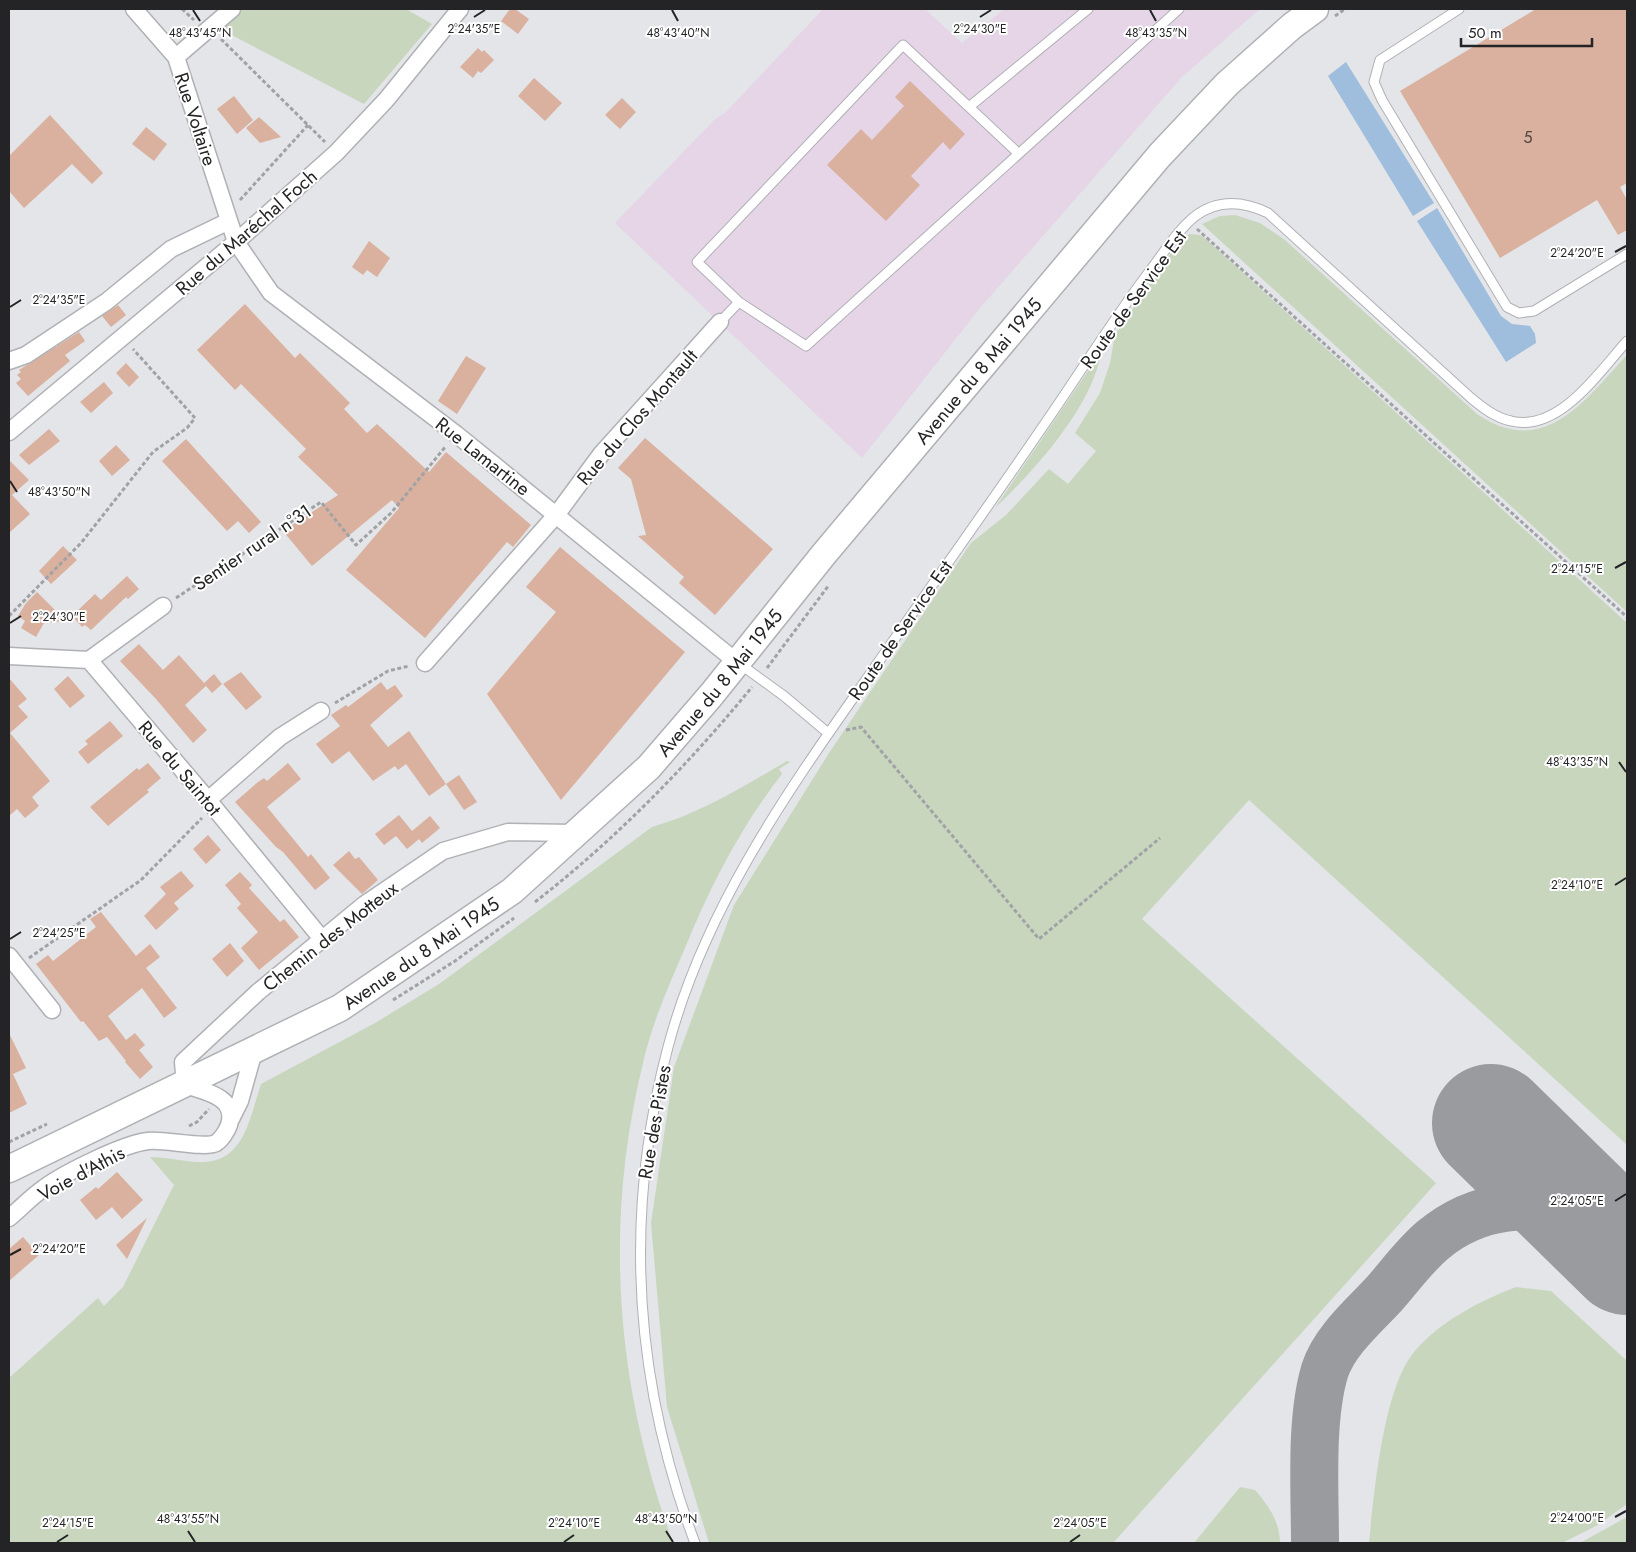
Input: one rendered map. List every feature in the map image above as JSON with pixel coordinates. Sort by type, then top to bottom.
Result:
[{"type":"main road","name":"Avenue du 8 Mai 1945","points":[[9,1169],[340,1008],[512,891],[648,766],[738,663],[824,554],[1160,155],[1227,84],[1292,26],[1315,9]]},
{"type":"street","name":"Rue Voltaire","points":[[134,9],[176,57],[236,242]]},
{"type":"street","points":[[176,57],[232,9]]},
{"type":"street","name":"Rue du Maréchal Foch","points":[[9,432],[236,242],[336,153],[386,100],[460,9]]},
{"type":"street","points":[[9,361],[26,355],[106,302],[171,249],[228,218]]},
{"type":"street","name":"Rue Lamartine","points":[[236,242],[271,293],[280,302],[456,434],[557,514],[738,663]]},
{"type":"street","name":"Rue du Clos Montault","points":[[425,663],[557,514],[602,453],[720,322]]},
{"type":"street","points":[[9,656],[88,660],[163,606]]},
{"type":"street","name":"Rue du Saintot","points":[[88,660],[211,803],[322,939]]},
{"type":"street","points":[[211,803],[280,737],[321,711]]},
{"type":"street","name":"Chemin des Motteux","points":[[185,1085],[183,1062],[258,992],[365,904],[443,851],[508,832],[575,833]]},
{"type":"street","points":[[13,962],[52,1010]]},
{"type":"street","name":"Voie d'Athis","points":[[9,1218],[44,1188],[115,1150],[147,1141],[175,1141],[206,1146],[216,1143],[222,1137],[240,1101],[254,1051]]},
{"type":"street","points":[[185,1085],[220,1097],[228,1106],[231,1119]]},
{"type":"lane","points":[[969,107],[1088,9]]},
{"type":"lane","points":[[1018,153],[902,45],[697,262],[739,302],[806,346],[1179,9]]},
{"type":"lane","points":[[1459,9],[1380,60],[1374,82],[1382,100],[1507,307],[1519,313],[1534,311],[1627,254]]},
{"type":"lane","name":"Route de Service Est","points":[[828,734],[1038,434],[1132,294],[1177,234],[1195,216],[1213,206],[1237,203],[1268,213],[1471,398],[1495,415],[1512,422],[1539,420],[1556,414],[1573,401],[1627,341]]},
{"type":"lane","points":[[720,322],[739,302]]},
{"type":"lane","points":[[738,663],[760,677],[828,734]]},
{"type":"lane","name":"Rue des Pistes","points":[[695,1543],[666,1456],[645,1356],[640,1241],[643,1186],[655,1101],[682,999],[716,918],[754,846],[828,734]]},
{"type":"path","points":[[210,27],[336,153]]},
{"type":"path","points":[[228,218],[308,125]]},
{"type":"path","points":[[1189,222],[1207,236],[1627,617]]},
{"type":"path","points":[[9,616],[81,544],[153,452],[187,428],[195,418],[122,337]]},
{"type":"path","name":"Sentier rural n°31","points":[[163,606],[321,502],[356,545],[391,512],[456,434]]},
{"type":"path","points":[[321,711],[388,671],[425,663]]},
{"type":"path","name":"Avenue du 8 Mai 1945","points":[[728,716],[760,677]]},
{"type":"path","points":[[828,734],[861,727],[1039,939],[1160,838]]},
{"type":"path","points":[[13,962],[141,880],[211,803]]},
{"type":"path","points":[[9,1142],[49,1123]]},
{"type":"shaded area","points":[[823,9],[925,9],[962,43],[1004,9],[1260,9],[1182,77],[980,308],[862,458],[615,223],[714,120],[727,111]]},
{"type":"green space","points":[[243,9],[406,9],[432,24],[364,104],[222,30]]},
{"type":"green space","points":[[1235,215],[1260,223],[1285,240],[1477,414],[1501,427],[1523,431],[1543,427],[1561,419],[1579,406],[1627,355],[1627,612],[1202,224],[1220,216]]},
{"type":"green space","points":[[1189,234],[1200,235],[1207,240],[1627,623],[1627,1145],[1249,800],[1142,919],[1436,1183],[1113,1543],[709,1543],[667,1407],[651,1223],[674,1067],[734,905],[829,753],[971,543],[1006,515],[1049,469],[1068,484],[1096,451],[1075,433],[1100,393],[1110,363],[1115,335],[1172,251]]},
{"type":"green space","points":[[1101,352],[1096,373],[1087,394],[1060,436],[1027,476],[995,508]]},
{"type":"green space","points":[[787,761],[790,762],[779,769],[782,774],[740,836],[716,880],[695,925],[651,1033],[630,1124],[623,1185],[620,1245],[622,1305],[628,1365],[639,1425],[654,1484],[673,1543],[9,1543],[9,1378],[98,1298],[104,1306],[123,1287],[174,1185],[150,1157],[197,1162],[213,1161],[225,1156],[235,1148],[242,1138],[261,1084],[375,1023],[439,984],[652,827],[705,807]]},
{"type":"green space","points":[[1516,1287],[1551,1291],[1627,1361],[1627,1504],[1598,1525],[1562,1543],[1369,1543],[1377,1471],[1387,1416],[1403,1369],[1424,1341],[1448,1322],[1461,1313]]},
{"type":"green space","points":[[1240,1487],[1255,1490],[1264,1502],[1276,1521],[1280,1543],[1194,1543]]},
{"type":"green space","points":[[1627,1517],[1627,1543],[1580,1543]]},
{"type":"water","points":[[1346,62],[1434,203],[1413,216],[1328,76]]},
{"type":"water","points":[[1437,208],[1501,316],[1512,324],[1530,326],[1535,334],[1536,343],[1506,362],[1417,221]]},
{"type":"building","points":[[510,9],[515,9],[529,19],[518,34],[501,21]]},
{"type":"building","points":[[1536,9],[1627,9],[1627,183],[1620,187],[1627,200],[1627,230],[1618,235],[1597,200],[1500,258],[1400,91]]},
{"type":"building","points":[[478,48],[482,52],[484,50],[494,60],[481,73],[478,71],[473,78],[460,67]]},
{"type":"building","points":[[534,78],[562,103],[545,121],[518,96]]},
{"type":"building","points":[[910,81],[965,134],[950,150],[943,142],[911,176],[920,185],[886,221],[827,165],[861,129],[872,140],[904,106],[895,97]]},
{"type":"building","points":[[234,96],[253,120],[237,134],[217,109]]},
{"type":"building","points":[[622,98],[636,112],[620,129],[605,115]]},
{"type":"building","points":[[50,115],[103,173],[92,184],[72,164],[24,208],[9,191],[9,156]]},
{"type":"building","points":[[259,117],[281,137],[260,143],[246,128]]},
{"type":"building","points":[[146,127],[167,144],[154,161],[132,144]]},
{"type":"building","points":[[369,241],[390,258],[377,277],[367,270],[363,275],[352,267]]},
{"type":"building","points":[[245,304],[295,358],[300,353],[350,403],[344,409],[367,433],[377,424],[429,472],[446,452],[531,525],[513,547],[507,542],[425,638],[346,570],[399,508],[392,500],[312,566],[283,531],[338,495],[298,457],[306,449],[241,384],[235,390],[197,350]]},
{"type":"building","points":[[118,305],[126,315],[111,327],[102,316]]},
{"type":"building","points":[[79,332],[85,341],[65,355],[70,361],[28,396],[16,383],[21,379],[17,375],[21,372],[19,370]]},
{"type":"building","points":[[466,356],[486,368],[457,414],[438,401]]},
{"type":"building","points":[[126,363],[139,377],[129,387],[116,373]]},
{"type":"building","points":[[104,382],[113,393],[91,413],[80,402]]},
{"type":"building","points":[[49,429],[60,441],[29,465],[19,455]]},
{"type":"building","points":[[645,438],[773,549],[715,615],[679,583],[684,577],[638,536],[646,535],[631,479],[618,468]]},
{"type":"building","points":[[186,439],[261,522],[249,533],[238,521],[227,531],[162,461]]},
{"type":"building","points":[[116,445],[130,460],[112,476],[99,461]]},
{"type":"building","points":[[9,460],[29,480],[12,495],[30,514],[9,533]]},
{"type":"building","points":[[63,546],[77,560],[51,584],[39,571]]},
{"type":"building","points":[[560,547],[685,652],[561,800],[487,694],[556,612],[526,587]]},
{"type":"building","points":[[127,576],[139,589],[128,599],[126,597],[91,630],[85,625],[82,627],[72,616],[95,594],[101,600]]},
{"type":"building","points":[[37,592],[66,621],[44,623],[36,637],[21,628],[25,621],[18,616],[26,603]]},
{"type":"building","points":[[139,644],[163,670],[179,655],[204,683],[214,674],[222,684],[212,693],[206,686],[185,705],[207,730],[193,743],[156,699],[120,661]]},
{"type":"building","points":[[241,672],[262,697],[246,710],[223,684]]},
{"type":"building","points":[[68,676],[85,696],[70,708],[54,689]]},
{"type":"building","points":[[9,678],[27,699],[18,706],[28,717],[10,733],[50,781],[32,797],[39,806],[25,818],[17,809],[9,816]]},
{"type":"building","points":[[381,682],[387,690],[395,685],[403,696],[370,725],[388,747],[409,731],[446,784],[429,796],[406,764],[398,770],[395,766],[373,781],[349,751],[332,764],[316,744],[340,726],[331,715],[346,705],[348,707]]},
{"type":"building","points":[[110,721],[123,736],[88,764],[78,752],[88,744],[85,741]]},
{"type":"building","points":[[148,763],[161,778],[147,790],[149,792],[108,826],[90,807],[137,768],[139,770]]},
{"type":"building","points":[[288,763],[301,779],[267,807],[308,857],[311,854],[330,878],[315,890],[283,852],[276,847],[235,802],[258,782],[264,778],[267,781]]},
{"type":"building","points":[[459,775],[477,802],[464,810],[446,784]]},
{"type":"building","points":[[399,815],[412,831],[430,816],[440,828],[422,843],[419,839],[407,849],[396,836],[384,845],[375,834]]},
{"type":"building","points":[[208,835],[221,850],[206,864],[193,849]]},
{"type":"building","points":[[349,851],[355,859],[359,857],[378,880],[362,894],[333,865]]},
{"type":"building","points":[[181,871],[194,886],[174,903],[168,896],[179,909],[156,930],[144,916],[166,894],[160,887]]},
{"type":"building","points":[[240,872],[252,885],[249,888],[280,922],[284,919],[299,937],[259,970],[241,948],[258,932],[237,908],[241,904],[225,885]]},
{"type":"building","points":[[101,912],[136,956],[150,944],[160,957],[146,968],[177,1008],[164,1018],[142,988],[108,1016],[126,1040],[135,1033],[145,1045],[139,1050],[153,1067],[140,1079],[107,1037],[99,1041],[83,1021],[81,1022],[36,964],[48,955],[53,961],[96,927],[90,919]]},
{"type":"building","points":[[230,943],[244,961],[227,977],[212,959]]},
{"type":"building","points":[[9,1033],[26,1068],[13,1074],[27,1104],[9,1113]]},
{"type":"building","points":[[117,1172],[143,1200],[122,1219],[112,1207],[96,1220],[80,1200],[96,1187],[98,1189]]},
{"type":"building","points":[[147,1218],[127,1259],[116,1245]]},
{"type":"building","points":[[23,1237],[39,1255],[9,1281],[9,1249]]},
{"type":"taxiway","points":[[1315,1543],[1315,1433],[1320,1389],[1325,1370],[1343,1339],[1426,1246],[1450,1228],[1467,1219],[1486,1212],[1526,1207],[1546,1208],[1585,1222],[1626,1255]]},
{"type":"runway","points":[[1491,1123],[1627,1256]]}]
